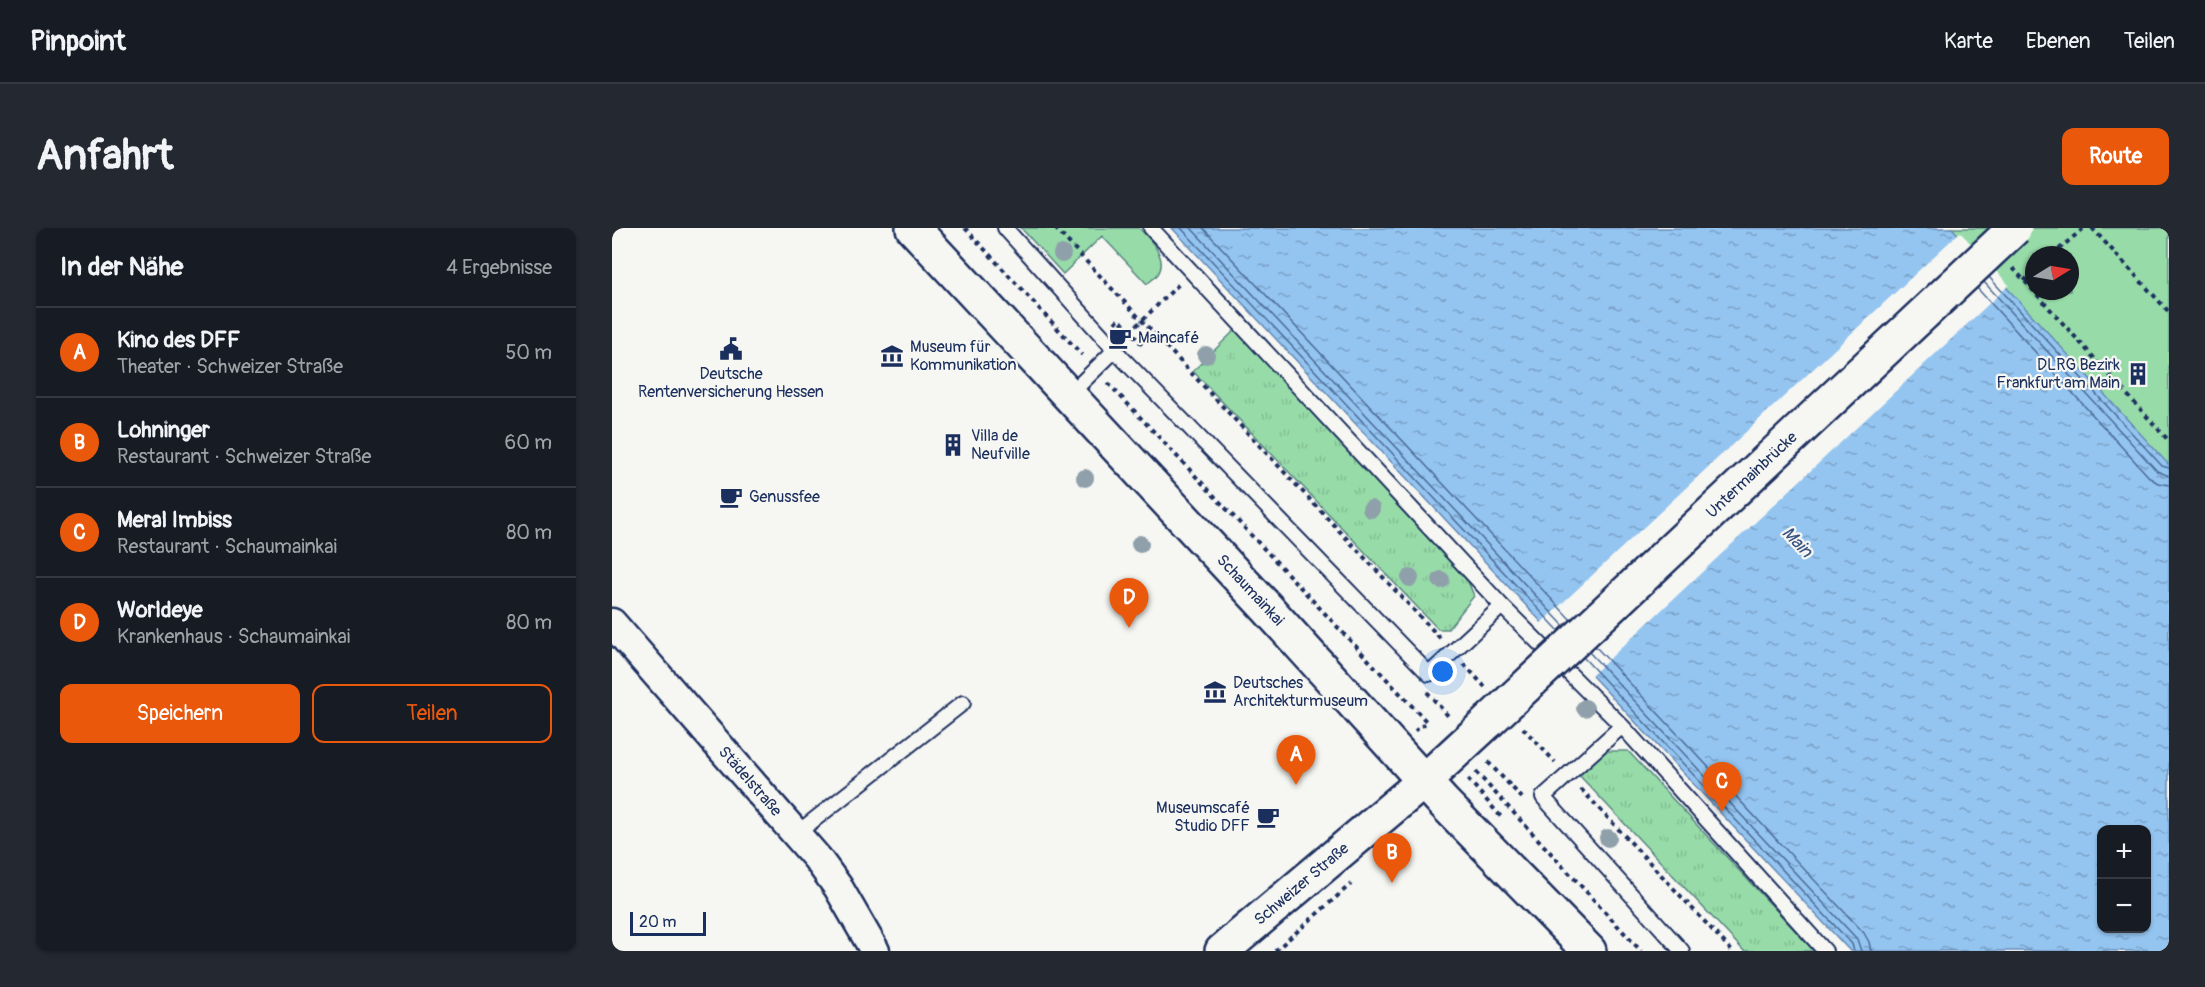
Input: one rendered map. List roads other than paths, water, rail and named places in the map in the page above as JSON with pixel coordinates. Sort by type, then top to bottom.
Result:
[{"type":"main road","name":"Schaumainkai","points":[[913,228],[1267,608],[1424,781],[1589,951]]},
{"type":"main road","name":"Untermainbrücke","points":[[1489,722],[2015,228]]},
{"type":"main road","name":"Schweizer Straße","points":[[1222,951],[1424,781],[1489,722]]},
{"type":"street","name":"Städelstraße","points":[[612,623],[796,834],[838,887],[875,951]]},
{"type":"lane","points":[[1005,228],[1115,350],[1429,674],[1502,606]]},
{"type":"lane","points":[[1151,228],[1502,606],[1622,726],[1825,951]]},
{"type":"lane","points":[[1068,396],[1115,350]]},
{"type":"lane","points":[[796,834],[963,703]]},
{"type":"lane","points":[[1622,726],[1543,797],[1682,951]]},
{"type":"water","name":"Main","points":[[1172,228],[1952,228],[2169,465],[2169,951],[1850,951]]},
{"type":"place","name":"Maincafé","points":[[1120,338]]},
{"type":"place","name":"Deutsche Rentenversicherung Hessen","points":[[731,349]]},
{"type":"place","name":"Museum für Kommunikation","points":[[892,356]]},
{"type":"place","name":"DLRG Bezirk Frankfurt am Main","points":[[2138,374]]},
{"type":"place","name":"Villa de Neufville","points":[[953,445]]},
{"type":"place","name":"Genussfee","points":[[731,497]]},
{"type":"place","name":"Worldeye","points":[[1129,628]]},
{"type":"place","name":"Deutsches Architekturmuseum","points":[[1215,692]]},
{"type":"place","name":"Kino des DFF","points":[[1296,785]]},
{"type":"place","name":"Meral Imbiss","points":[[1722,812]]},
{"type":"place","name":"Museumscafé Studio DFF","points":[[1268,817]]},
{"type":"place","name":"Lohninger","points":[[1392,883]]}]
